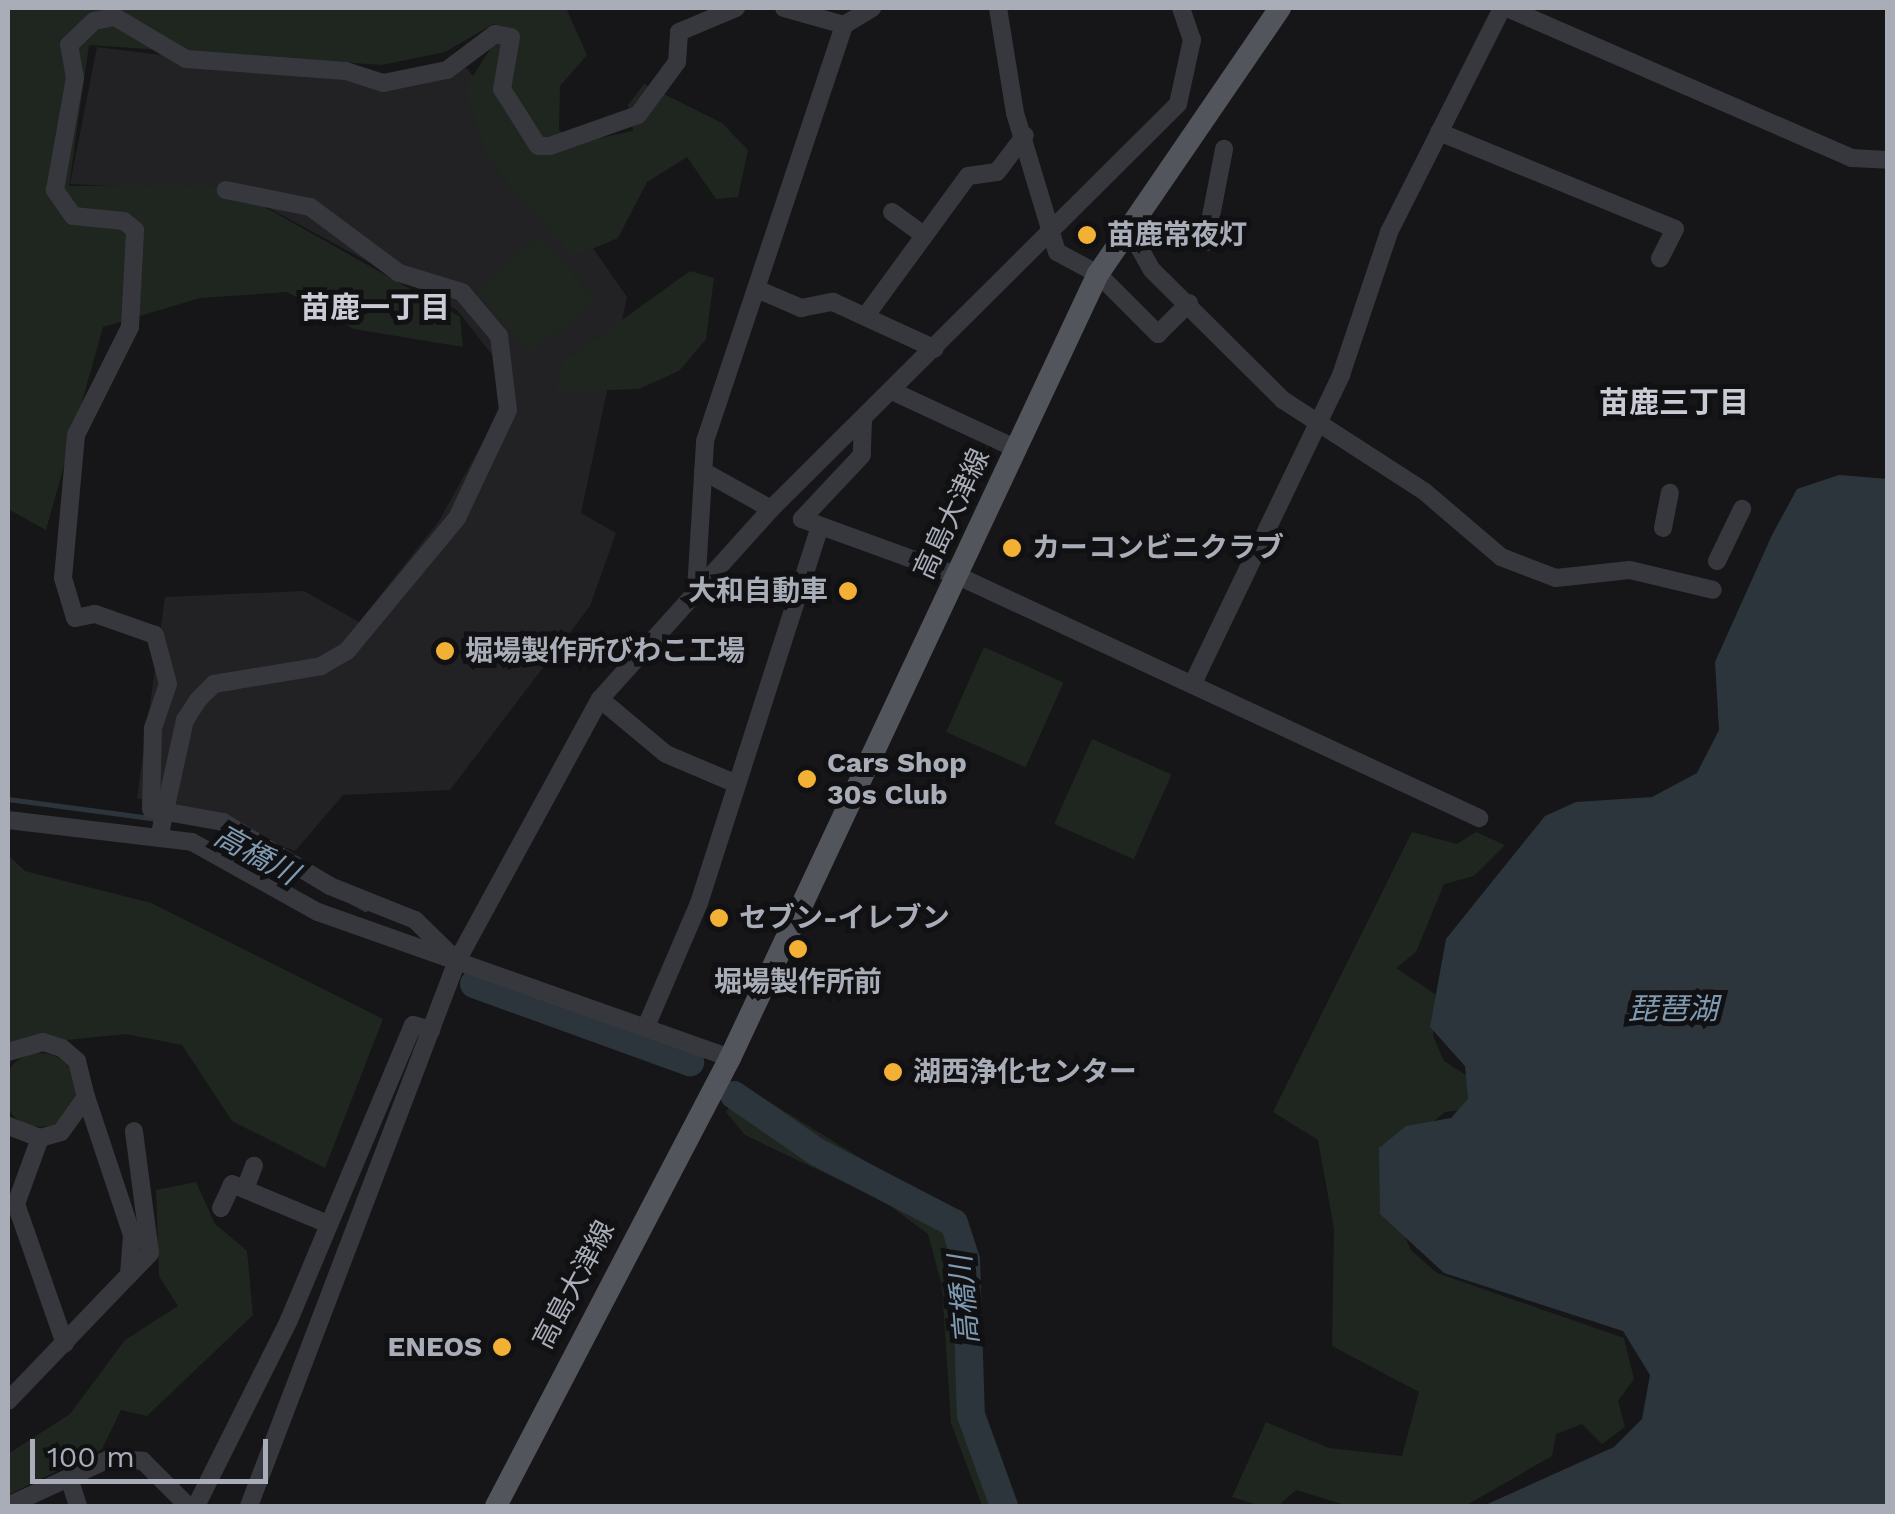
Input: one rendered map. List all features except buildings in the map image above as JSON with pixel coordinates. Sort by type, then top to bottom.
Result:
[{"type":"main road","name":"高島大津線","points":[[496,1506],[726,1064],[1098,274],[1280,8]]},
{"type":"street","points":[[457,961],[416,920],[330,886],[223,822],[150,809],[153,728],[168,684],[155,635],[95,614],[75,618],[65,597],[76,435],[130,327],[135,230],[124,220],[73,216],[55,190],[77,32],[116,18],[186,59],[346,70],[383,82],[447,70],[496,34],[511,37],[502,89],[538,146],[550,146],[638,115],[677,62],[679,32],[736,8]]},
{"type":"street","points":[[784,8],[844,25]]},
{"type":"street","points":[[696,590],[705,441],[759,290],[844,25],[872,8]]},
{"type":"street","points":[[998,8],[1049,238],[1098,274],[1158,334],[1189,303]]},
{"type":"street","points":[[249,1506],[457,961],[600,699],[771,508],[1049,238],[1178,104],[1192,40],[1181,8]]},
{"type":"street","points":[[1193,683],[1322,420],[1372,306],[1389,232],[1505,8],[1852,158],[1888,160]]},
{"type":"street","points":[[1439,132],[1675,228],[1660,258]]},
{"type":"street","points":[[867,314],[968,176],[997,172],[1025,136]]},
{"type":"street","points":[[1206,242],[1224,149]]},
{"type":"street","points":[[159,838],[198,700],[214,684],[321,666],[347,651],[457,518],[508,410],[499,336],[462,292],[399,272],[310,207],[226,190]]},
{"type":"street","points":[[892,212],[924,235]]},
{"type":"street","points":[[1128,228],[1152,270],[1283,400],[1322,420],[1502,557],[1556,578],[1630,570],[1713,590]]},
{"type":"street","points":[[759,290],[801,308],[833,302],[867,314],[934,350]]},
{"type":"street","points":[[892,391],[1015,448]]},
{"type":"street","points":[[863,420],[862,454],[802,519],[956,574],[1480,818]]},
{"type":"street","points":[[703,471],[771,508]]},
{"type":"street","points":[[1663,528],[1670,494]]},
{"type":"street","points":[[1717,560],[1742,509]]},
{"type":"street","points":[[648,1022],[699,903],[732,782],[820,526]]},
{"type":"street","points":[[600,699],[666,754],[732,782]]},
{"type":"street","points":[[8,820],[159,838],[228,856],[318,912],[648,1022],[726,1064]]},
{"type":"street","points":[[8,1506],[109,1459],[143,1461],[192,1506],[328,1224],[413,1026],[430,1030]]},
{"type":"street","points":[[8,1052],[43,1042],[62,1048],[76,1060],[132,1235],[129,1275]]},
{"type":"street","points":[[65,1344],[16,1204],[40,1138],[78,1118],[86,1098]]},
{"type":"street","points":[[8,1126],[40,1138]]},
{"type":"street","points":[[8,1401],[150,1254],[134,1131]]},
{"type":"street","points":[[245,1189],[254,1166]]},
{"type":"street","points":[[220,1208],[232,1184],[328,1224]]},
{"type":"street","points":[[69,1478],[78,1506]]},
{"type":"shaded area","points":[[8,8],[566,8],[587,55],[560,86],[559,130],[575,143],[633,131],[628,105],[644,84],[722,123],[748,150],[738,197],[716,199],[687,157],[647,182],[618,238],[573,257],[488,159],[465,88],[495,42],[495,23],[445,52],[382,65],[89,45],[69,186],[207,185],[254,201],[460,317],[463,347],[354,329],[287,292],[200,298],[103,327],[46,530],[8,509]]},
{"type":"shaded area","points":[[97,47],[379,82],[467,68],[627,297],[581,513],[616,533],[590,606],[450,790],[343,795],[295,851],[137,798],[165,597],[304,591],[359,622],[439,521],[504,404],[493,356],[457,310],[239,192],[70,184]]},
{"type":"shaded area","points":[[541,236],[595,300],[531,354],[477,290]]},
{"type":"shaded area","points":[[690,271],[714,278],[706,339],[679,371],[639,389],[555,392],[562,363]]},
{"type":"shaded area","points":[[984,647],[1063,682],[1026,767],[946,732]]},
{"type":"shaded area","points":[[1092,739],[1171,774],[1134,859],[1054,824]]},
{"type":"shaded area","points":[[1412,832],[1457,844],[1476,832],[1505,845],[1474,876],[1444,884],[1416,952],[1396,968],[1451,1005],[1436,1011],[1433,1036],[1444,1061],[1480,1084],[1478,1108],[1445,1112],[1422,1131],[1387,1198],[1411,1250],[1437,1273],[1624,1338],[1634,1379],[1618,1401],[1625,1427],[1602,1444],[1582,1424],[1556,1434],[1552,1456],[1465,1506],[1349,1506],[1296,1490],[1278,1506],[1261,1506],[1232,1497],[1266,1422],[1329,1448],[1402,1456],[1419,1392],[1332,1346],[1334,1229],[1318,1140],[1273,1112]]},
{"type":"shaded area","points":[[8,855],[25,871],[151,903],[383,1019],[325,1168],[232,1121],[182,1045],[126,1034],[8,1046]]},
{"type":"shaded area","points":[[40,1053],[66,1064],[77,1090],[66,1116],[40,1127],[14,1116],[3,1090],[14,1064]]},
{"type":"shaded area","points":[[742,1085],[961,1220],[977,1272],[984,1420],[1017,1506],[982,1506],[951,1423],[942,1286],[928,1234],[885,1202],[745,1135],[726,1112]]},
{"type":"shaded area","points":[[196,1182],[215,1224],[247,1251],[253,1315],[147,1416],[121,1410],[102,1449],[8,1495],[8,1454],[70,1414],[125,1340],[178,1306],[159,1276],[156,1190]]},
{"type":"water","name":"琵琶湖","points":[[1839,475],[1888,479],[1887,1506],[1483,1506],[1614,1447],[1642,1419],[1650,1375],[1623,1331],[1444,1273],[1380,1214],[1379,1148],[1406,1126],[1451,1118],[1468,1099],[1465,1066],[1430,1027],[1446,939],[1545,816],[1576,802],[1652,797],[1697,773],[1719,730],[1715,662],[1772,535],[1797,489]]},
{"type":"waterway","name":"高橋川","points":[[8,799],[158,819]]},
{"type":"waterway","name":"高橋川","points":[[239,842],[365,909]]},
{"type":"waterway","name":"高橋川","points":[[474,984],[690,1062]]},
{"type":"waterway","name":"高橋川","points":[[734,1095],[817,1152],[954,1223],[966,1260],[971,1415],[1004,1506]]},
{"type":"place","name":"苗鹿常夜灯","points":[[1087,235]]},
{"type":"place","name":"カーコンビニクラブ","points":[[1012,548]]},
{"type":"place","name":"大和自動車","points":[[848,591]]},
{"type":"place","name":"堀場製作所びわこ工場","points":[[445,651]]},
{"type":"place","name":"Cars Shop 30s Club","points":[[807,779]]},
{"type":"place","name":"セブン-イレブン","points":[[719,918]]},
{"type":"place","name":"堀場製作所前","points":[[798,949]]},
{"type":"place","name":"湖西浄化センター","points":[[893,1072]]},
{"type":"place","name":"ENEOS","points":[[502,1347]]},
{"type":"district","name":"苗鹿一丁目","points":[[375,308]]},
{"type":"district","name":"苗鹿三丁目","points":[[1674,403]]}]
